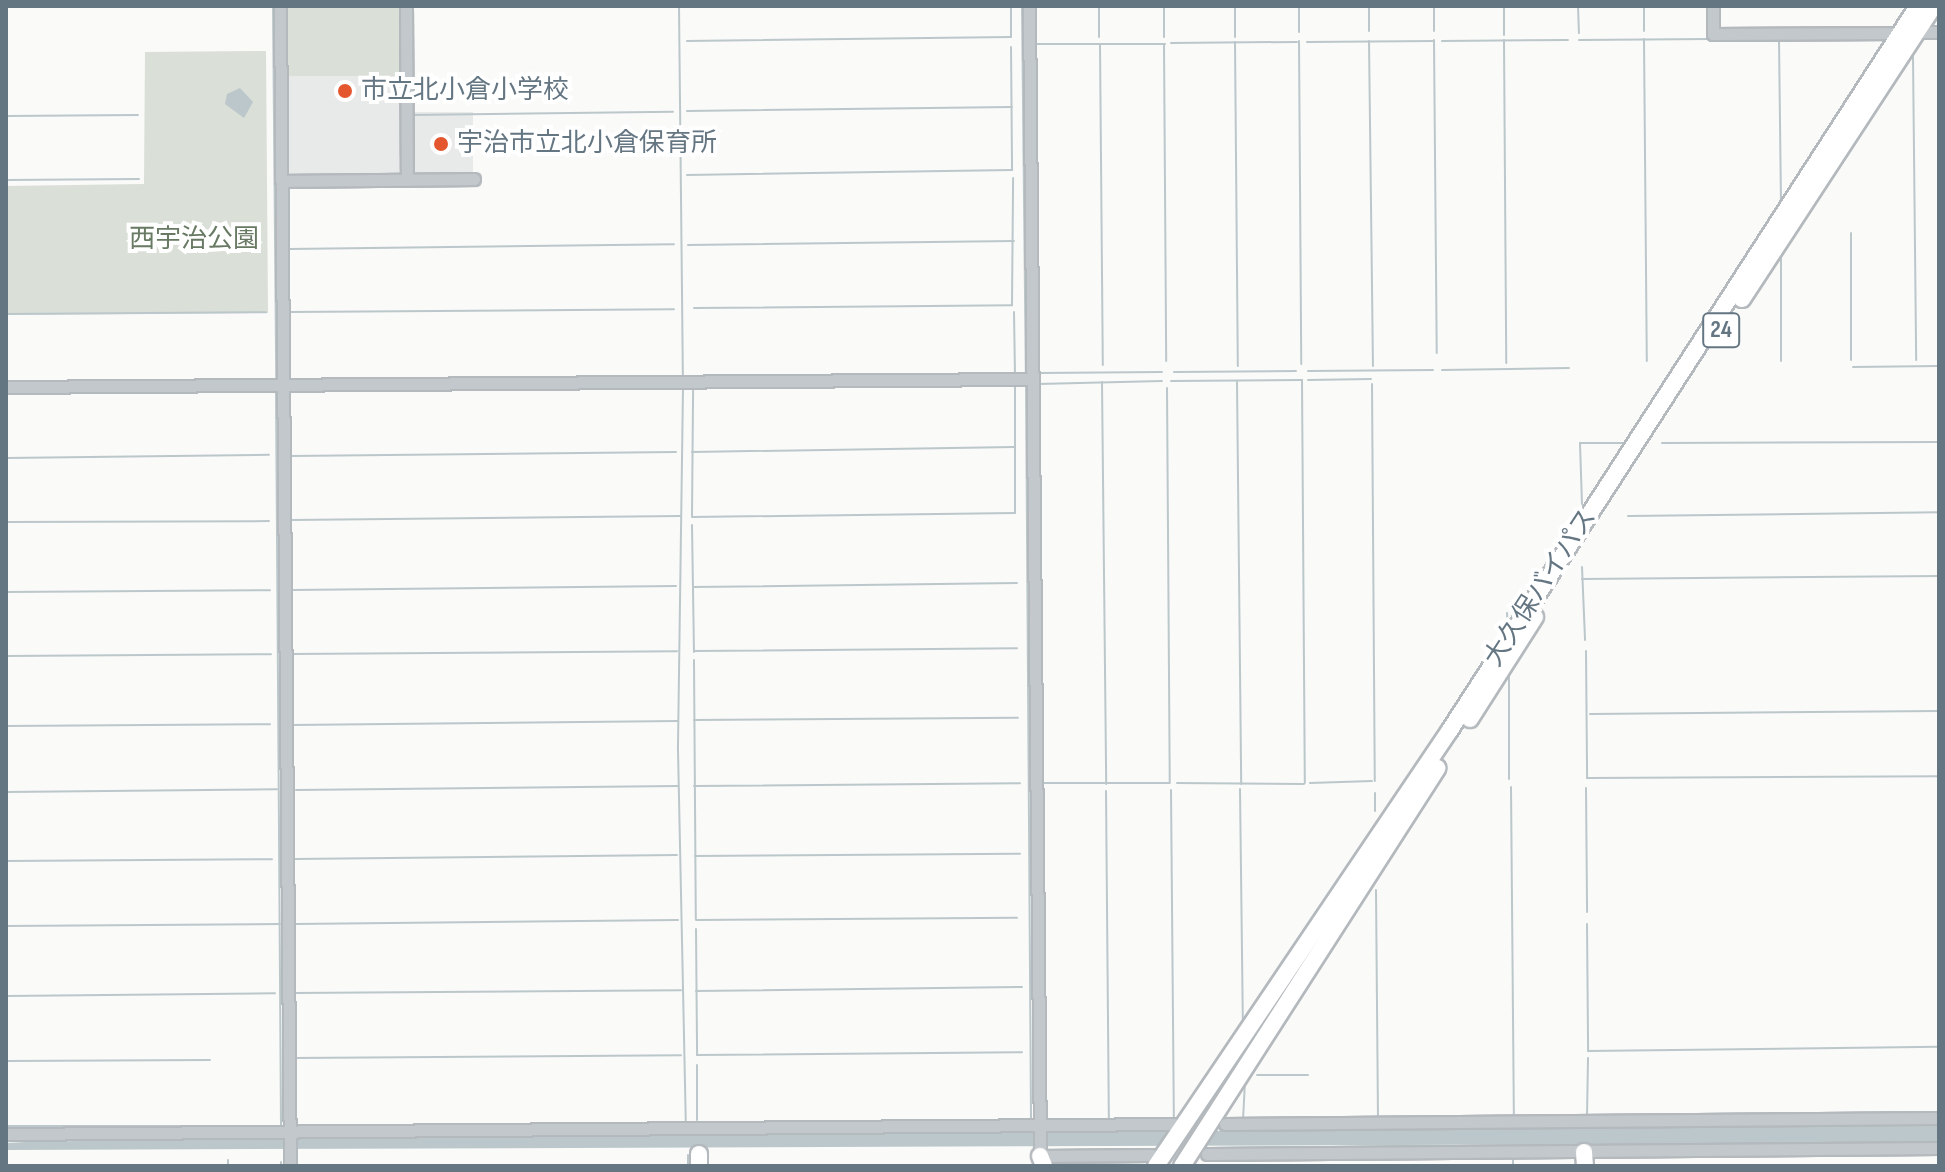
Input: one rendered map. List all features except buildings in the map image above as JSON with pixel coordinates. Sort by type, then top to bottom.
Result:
[{"type":"highway","name":"大久保バイパス","points":[[1909,32],[1918,6]]},
{"type":"highway","name":"大久保バイパス","points":[[1180,1157],[1200,1126],[1243,1079],[1576,543],[1909,32],[1934,6]]},
{"type":"highway","name":"大久保バイパス","points":[[1180,1157],[1200,1126],[1244,1034],[1508,649]]},
{"type":"street","points":[[280,6],[275,47],[282,181],[277,308],[284,1132],[290,1166]]},
{"type":"street","points":[[406,6],[407,180]]},
{"type":"street","points":[[1029,6],[1027,309],[1041,1160],[1180,1157],[1582,1159],[1939,1148]]},
{"type":"street","points":[[1713,6],[1713,34],[1939,32]]},
{"type":"street","points":[[282,181],[474,179]]},
{"type":"street","points":[[6,387],[1028,379]]},
{"type":"street","points":[[6,1134],[1040,1128],[1939,1118]]},
{"type":"shaded area","name":"市立北小倉小学校","points":[[285,6],[404,6],[404,176],[285,176]]},
{"type":"shaded area","points":[[240,88],[253,102],[244,118],[225,104],[227,94]]},
{"type":"shaded area","name":"宇治市立北小倉保育所","points":[[409,112],[473,112],[473,174],[409,174]]},
{"type":"shaded area","points":[[1939,1126],[1939,1143],[6,1150],[6,1143],[25,1142],[279,1137]]},
{"type":"green space","points":[[287,6],[403,6],[403,76],[287,76]]},
{"type":"green space","name":"西宇治公園","points":[[266,51],[268,313],[6,315],[6,186],[144,184],[145,52]]},
{"type":"waterway","points":[[273,6],[276,379]]},
{"type":"waterway","points":[[679,6],[683,377]]},
{"type":"waterway","points":[[1011,6],[1011,37]]},
{"type":"waterway","points":[[1022,6],[1026,373]]},
{"type":"waterway","points":[[1099,6],[1099,37]]},
{"type":"waterway","points":[[1164,6],[1164,37]]},
{"type":"waterway","points":[[1235,6],[1235,37]]},
{"type":"waterway","points":[[1299,6],[1299,32]]},
{"type":"waterway","points":[[1369,6],[1369,31]]},
{"type":"waterway","points":[[1434,6],[1434,31]]},
{"type":"waterway","points":[[1504,6],[1504,35]]},
{"type":"waterway","points":[[1578,6],[1579,33]]},
{"type":"waterway","points":[[1644,6],[1644,31]]},
{"type":"waterway","points":[[687,41],[1011,37]]},
{"type":"waterway","points":[[1644,39],[1647,361]]},
{"type":"waterway","points":[[1579,40],[1709,39]]},
{"type":"waterway","points":[[1434,40],[1437,353]]},
{"type":"waterway","points":[[1504,40],[1506,363]]},
{"type":"waterway","points":[[1442,41],[1568,40]]},
{"type":"waterway","points":[[1779,40],[1781,201]]},
{"type":"waterway","points":[[1299,41],[1301,364]]},
{"type":"waterway","points":[[1369,41],[1373,366]]},
{"type":"waterway","points":[[1307,42],[1434,41]]},
{"type":"waterway","points":[[1235,42],[1238,366]]},
{"type":"waterway","points":[[1171,43],[1297,42]]},
{"type":"waterway","points":[[1036,44],[1165,44]]},
{"type":"waterway","points":[[1100,44],[1103,365]]},
{"type":"waterway","points":[[1164,44],[1166,361]]},
{"type":"waterway","points":[[1011,47],[1012,170]]},
{"type":"waterway","points":[[1913,57],[1916,360]]},
{"type":"waterway","points":[[687,111],[1012,107]]},
{"type":"waterway","points":[[411,115],[673,112]]},
{"type":"waterway","points":[[6,116],[138,115]]},
{"type":"waterway","points":[[687,175],[1012,170]]},
{"type":"waterway","points":[[1012,305],[1013,178]]},
{"type":"waterway","points":[[6,180],[139,179]]},
{"type":"waterway","points":[[1851,233],[1851,360]]},
{"type":"waterway","points":[[688,245],[1014,241]]},
{"type":"waterway","points":[[290,249],[674,244]]},
{"type":"waterway","points":[[1781,259],[1781,361]]},
{"type":"waterway","points":[[694,308],[1012,305]]},
{"type":"waterway","points":[[289,312],[674,309]]},
{"type":"waterway","points":[[6,314],[266,312]]},
{"type":"waterway","points":[[1014,312],[1015,375]]},
{"type":"waterway","points":[[1853,367],[1939,366]]},
{"type":"waterway","points":[[1442,370],[1569,368]]},
{"type":"waterway","points":[[1308,371],[1433,370]]},
{"type":"waterway","points":[[1174,372],[1296,371]]},
{"type":"waterway","points":[[1040,373],[1162,372]]},
{"type":"waterway","points":[[1308,380],[1371,379]]},
{"type":"waterway","points":[[1171,381],[1302,380],[1305,783]]},
{"type":"waterway","points":[[1038,384],[1162,381]]},
{"type":"waterway","points":[[1102,382],[1106,784]]},
{"type":"waterway","points":[[1237,382],[1241,784]]},
{"type":"waterway","points":[[1026,383],[1031,1121]]},
{"type":"waterway","points":[[1372,384],[1375,781]]},
{"type":"waterway","points":[[683,387],[678,750],[686,1121]]},
{"type":"waterway","points":[[692,517],[1015,513],[1015,387]]},
{"type":"waterway","points":[[1167,388],[1170,783]]},
{"type":"waterway","points":[[276,389],[281,1127]]},
{"type":"waterway","points":[[692,516],[693,389]]},
{"type":"waterway","points":[[1662,443],[1939,442]]},
{"type":"waterway","points":[[1582,504],[1580,443],[1623,443]]},
{"type":"waterway","points":[[692,452],[1014,447]]},
{"type":"waterway","points":[[290,456],[676,452]]},
{"type":"waterway","points":[[6,458],[269,455]]},
{"type":"waterway","points":[[1628,516],[1939,512]]},
{"type":"waterway","points":[[291,520],[680,516]]},
{"type":"waterway","points":[[6,522],[269,521]]},
{"type":"waterway","points":[[692,525],[694,652]]},
{"type":"waterway","points":[[1582,567],[1585,640]]},
{"type":"waterway","points":[[1582,579],[1939,576]]},
{"type":"waterway","points":[[693,587],[1017,583]]},
{"type":"waterway","points":[[292,590],[676,586]]},
{"type":"waterway","points":[[6,592],[270,590]]},
{"type":"waterway","points":[[1507,613],[1508,628]]},
{"type":"waterway","points":[[694,651],[1017,648]]},
{"type":"waterway","points":[[292,654],[677,651]]},
{"type":"waterway","points":[[1586,651],[1587,778],[1939,776]]},
{"type":"waterway","points":[[6,656],[271,654]]},
{"type":"waterway","points":[[694,660],[696,919]]},
{"type":"waterway","points":[[1509,670],[1509,779]]},
{"type":"waterway","points":[[1590,714],[1939,711]]},
{"type":"waterway","points":[[694,720],[1018,718]]},
{"type":"waterway","points":[[292,725],[678,721]]},
{"type":"waterway","points":[[6,726],[270,724]]},
{"type":"waterway","points":[[1310,783],[1372,781]]},
{"type":"waterway","points":[[694,786],[1020,783]]},
{"type":"waterway","points":[[1040,783],[1169,783]]},
{"type":"waterway","points":[[1177,783],[1304,784]]},
{"type":"waterway","points":[[296,790],[678,786]]},
{"type":"waterway","points":[[1511,787],[1514,1116]]},
{"type":"waterway","points":[[1586,788],[1587,912]]},
{"type":"waterway","points":[[6,792],[277,789]]},
{"type":"waterway","points":[[1240,789],[1243,1024]]},
{"type":"waterway","points":[[1171,790],[1174,1119]]},
{"type":"waterway","points":[[1106,791],[1109,1118]]},
{"type":"waterway","points":[[1375,793],[1375,811]]},
{"type":"waterway","points":[[695,856],[1020,854]]},
{"type":"waterway","points":[[294,859],[677,855]]},
{"type":"waterway","points":[[6,861],[272,859]]},
{"type":"waterway","points":[[1376,890],[1378,1117]]},
{"type":"waterway","points":[[696,920],[1017,918]]},
{"type":"waterway","points":[[295,924],[678,920]]},
{"type":"waterway","points":[[6,926],[280,924]]},
{"type":"waterway","points":[[1587,924],[1588,1051],[1939,1047]]},
{"type":"waterway","points":[[696,929],[697,1055]]},
{"type":"waterway","points":[[696,991],[1022,987]]},
{"type":"waterway","points":[[294,993],[681,990]]},
{"type":"waterway","points":[[6,996],[275,993]]},
{"type":"waterway","points":[[697,1055],[1022,1052]]},
{"type":"waterway","points":[[294,1058],[681,1055]]},
{"type":"waterway","points":[[1587,1116],[1588,1058]]},
{"type":"waterway","points":[[6,1061],[210,1060]]},
{"type":"waterway","points":[[697,1065],[697,1120]]},
{"type":"waterway","points":[[1257,1075],[1308,1075]]},
{"type":"waterway","points":[[1243,1120],[1245,1082]]},
{"type":"waterway","points":[[299,1126],[654,1123]]},
{"type":"waterway","points":[[6,1126],[270,1126]]},
{"type":"waterway","points":[[688,1155],[688,1166]]},
{"type":"waterway","points":[[1513,1158],[1513,1166]]},
{"type":"waterway","points":[[228,1160],[228,1166]]},
{"type":"place","name":"市立北小倉小学校","points":[[345,91]]},
{"type":"place","name":"宇治市立北小倉保育所","points":[[441,144]]}]
